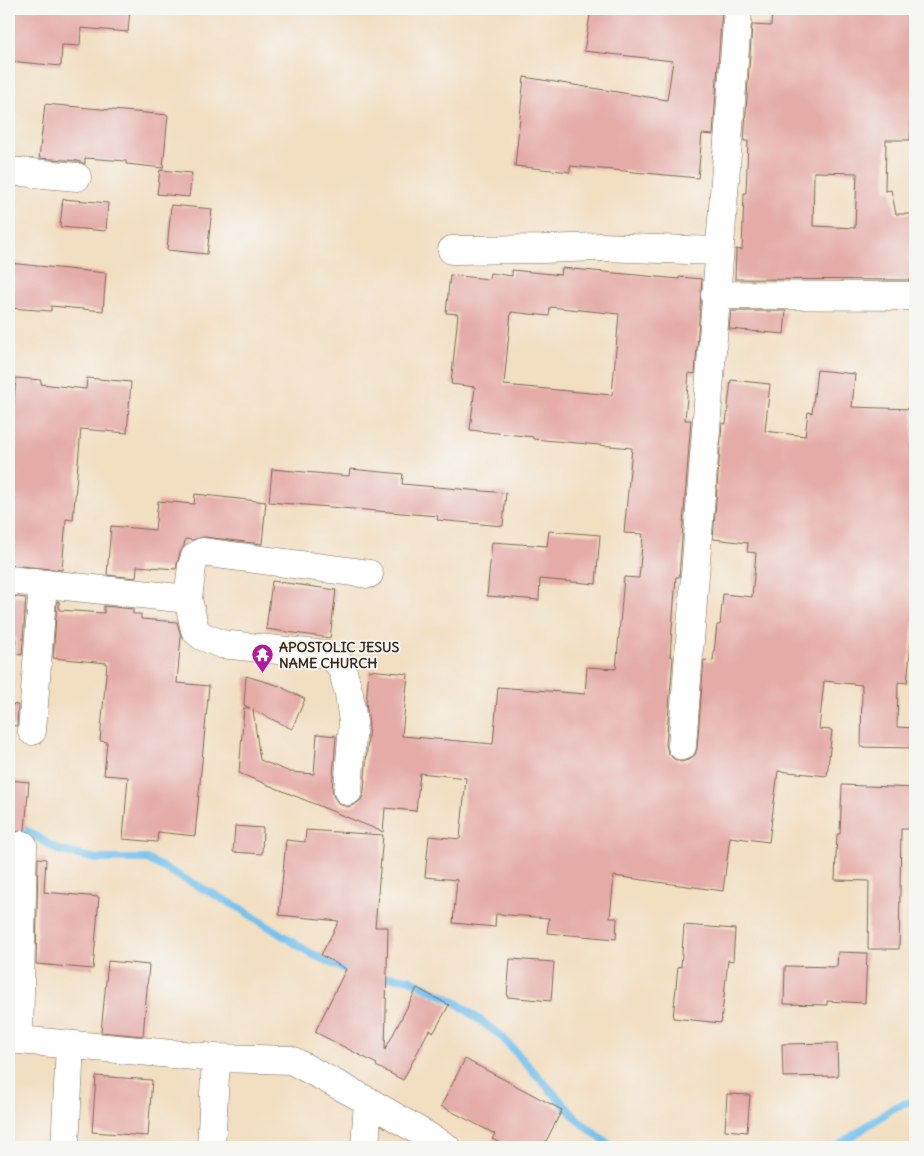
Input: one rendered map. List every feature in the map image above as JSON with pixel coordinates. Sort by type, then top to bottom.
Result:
[{"type":"street","points":[[682,746],[718,251],[738,9]]},
{"type":"street","points":[[9,171],[77,177]]},
{"type":"street","points":[[452,250],[600,247],[718,251]]},
{"type":"street","points":[[715,295],[915,296]]},
{"type":"street","points":[[348,791],[353,722],[349,694],[338,662],[327,655],[221,644],[202,636],[195,630],[188,599],[192,566],[195,556],[202,552],[369,574]]},
{"type":"street","points":[[9,580],[188,599]]},
{"type":"street","points":[[32,730],[43,584]]},
{"type":"street","points":[[23,845],[19,1040],[216,1058],[291,1060],[368,1101],[446,1147]]},
{"type":"street","points":[[64,1147],[70,1045]]},
{"type":"street","points":[[211,1147],[216,1058]]},
{"type":"street","points":[[366,1147],[368,1101]]},
{"type":"building","points":[[10,9],[130,9],[128,32],[81,28],[80,46],[62,45],[61,66],[9,61]]},
{"type":"building","points":[[591,9],[722,9],[713,135],[702,134],[698,178],[570,166],[570,172],[515,166],[524,77],[667,100],[673,61],[584,51]]},
{"type":"building","points":[[772,9],[915,9],[915,95],[912,95],[910,140],[886,140],[885,191],[891,190],[896,214],[915,214],[915,280],[735,279],[736,249],[742,250],[744,193],[746,193],[748,141],[744,141],[752,25],[771,26]],"holes":[[[814,172],[857,173],[855,228],[813,226]]]},
{"type":"building","points":[[45,104],[168,115],[163,168],[126,164],[126,161],[85,158],[85,164],[78,161],[39,158]]},
{"type":"building","points":[[160,170],[192,173],[189,197],[157,194]]},
{"type":"building","points":[[63,199],[108,203],[106,231],[60,227]]},
{"type":"building","points":[[171,205],[212,209],[207,254],[167,250]]},
{"type":"building","points":[[9,263],[106,273],[103,311],[51,306],[51,311],[9,308]]},
{"type":"building","points":[[562,268],[679,279],[679,277],[702,279],[695,374],[689,373],[685,420],[691,420],[679,577],[676,577],[670,656],[673,657],[666,745],[668,753],[674,759],[681,762],[695,755],[697,748],[704,660],[713,661],[717,625],[720,625],[723,594],[752,597],[756,553],[747,552],[748,543],[713,539],[722,423],[726,424],[731,380],[770,384],[765,431],[805,436],[808,412],[812,413],[817,370],[855,374],[852,407],[913,409],[912,462],[915,463],[915,477],[910,509],[915,509],[915,623],[913,622],[907,683],[898,682],[897,727],[915,728],[915,748],[861,747],[862,685],[824,681],[819,729],[832,730],[827,776],[778,771],[769,842],[730,837],[723,891],[614,876],[610,918],[617,918],[616,939],[547,933],[549,918],[496,914],[495,927],[453,923],[457,880],[425,877],[429,836],[460,839],[466,778],[420,773],[416,811],[385,808],[383,832],[239,773],[244,708],[250,708],[244,705],[246,676],[283,687],[305,699],[292,729],[253,710],[260,760],[290,772],[314,774],[317,734],[336,736],[332,790],[339,804],[347,807],[361,800],[364,792],[369,723],[366,703],[369,670],[408,674],[402,736],[493,744],[498,687],[585,694],[587,667],[616,669],[624,577],[639,578],[643,534],[624,533],[632,448],[533,439],[533,437],[470,430],[475,387],[451,384],[458,314],[446,313],[450,275],[489,279],[490,273],[512,276],[512,270],[561,275]],"holes":[[[550,307],[619,314],[612,395],[504,385],[511,312],[549,316]]]},
{"type":"building","points":[[731,311],[786,311],[784,334],[729,329]]},
{"type":"building","points":[[16,378],[41,380],[41,384],[86,389],[87,378],[131,382],[127,433],[81,429],[73,520],[66,519],[62,570],[9,565],[9,443]]},
{"type":"building","points":[[272,469],[349,476],[350,469],[403,474],[402,484],[506,493],[503,526],[437,520],[438,516],[269,502]]},
{"type":"building","points":[[195,494],[266,502],[262,544],[204,537],[192,540],[185,539],[176,569],[137,566],[136,578],[107,575],[111,526],[155,530],[158,501],[194,504]]},
{"type":"building","points":[[549,531],[600,535],[596,584],[540,579],[539,600],[487,596],[492,542],[547,546]]},
{"type":"building","points":[[272,581],[336,590],[330,638],[266,629]]},
{"type":"building","points":[[9,596],[26,598],[22,655],[14,654],[16,638],[9,638]]},
{"type":"building","points":[[57,601],[59,601],[59,610],[104,613],[104,606],[133,609],[133,614],[141,614],[141,619],[177,622],[181,636],[177,683],[209,686],[195,836],[158,832],[157,842],[123,839],[128,777],[104,775],[107,742],[100,741],[107,663],[53,658]]},
{"type":"building","points":[[9,704],[18,705],[17,726],[9,725]]},
{"type":"building","points":[[9,780],[29,782],[25,830],[15,832],[9,839]]},
{"type":"building","points":[[842,785],[915,788],[915,829],[901,829],[899,949],[868,949],[869,881],[835,880],[837,834],[840,834]]},
{"type":"building","points":[[235,826],[263,828],[262,854],[233,852]]},
{"type":"building","points":[[306,830],[383,835],[375,927],[388,927],[385,1050],[417,988],[449,1005],[434,1032],[429,1030],[403,1080],[376,1066],[377,1064],[315,1032],[346,969],[321,955],[339,921],[279,915],[286,840],[305,842]]},
{"type":"building","points":[[38,858],[46,859],[44,892],[99,897],[93,969],[36,964]]},
{"type":"building","points":[[684,925],[735,929],[733,961],[728,960],[721,1023],[673,1018],[678,966],[681,967]]},
{"type":"building","points":[[838,952],[867,953],[865,1003],[827,1001],[827,1005],[784,1004],[785,966],[837,967]]},
{"type":"building","points":[[510,959],[554,962],[551,1001],[507,997]]},
{"type":"building","points":[[108,961],[149,965],[143,1036],[101,1032]]},
{"type":"building","points":[[837,1043],[838,1076],[783,1077],[782,1044]]},
{"type":"building","points":[[465,1059],[562,1110],[543,1147],[508,1147],[492,1139],[495,1134],[441,1106]]},
{"type":"building","points":[[96,1076],[152,1080],[148,1136],[92,1132]]},
{"type":"building","points":[[727,1094],[750,1095],[747,1132],[725,1130]]},
{"type":"waterway","points":[[9,820],[58,850],[96,859],[147,859],[238,907],[310,953],[353,973]]},
{"type":"waterway","points":[[377,976],[409,979],[454,1001],[500,1035],[579,1121],[612,1147]]},
{"type":"waterway","points":[[836,1147],[895,1107],[915,1100]]},
{"type":"place","name":"APOSTOLIC JESUS NAME CHURCH","points":[[263,674]]}]
